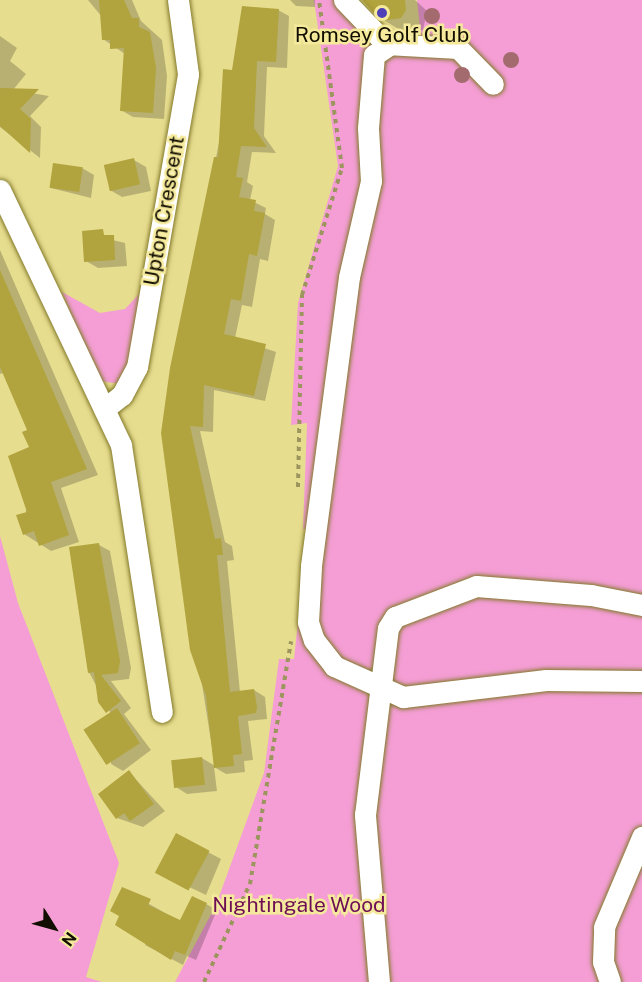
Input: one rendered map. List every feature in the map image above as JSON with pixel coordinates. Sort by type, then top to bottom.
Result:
[{"type":"street","name":"Upton Crescent","points":[[104,409],[123,395],[137,367],[188,74],[178,0]]},
{"type":"street","points":[[344,0],[389,45]]},
{"type":"street","points":[[493,84],[458,48],[389,45],[374,55],[368,128],[370,181],[349,277],[308,622],[334,666],[382,690],[404,697],[546,680],[642,681]]},
{"type":"street","points":[[0,190],[121,445],[162,712]]},
{"type":"street","points":[[379,982],[365,815],[388,628],[395,617],[476,586],[581,594],[642,605]]},
{"type":"street","points":[[610,982],[603,962],[604,927],[642,837]]},
{"type":"path","points":[[298,496],[302,295],[342,168],[319,0]]},
{"type":"path","points":[[204,982],[250,884],[292,636]]},
{"type":"green space","name":"Romsey Golf Club","points":[[314,0],[341,0],[376,44],[422,46],[417,0],[642,0],[642,982],[175,982],[216,905],[264,773],[279,659],[294,659],[308,529],[303,529],[307,423],[291,425],[298,303],[338,166]]},
{"type":"green space","points":[[62,292],[100,313],[125,309],[139,294],[129,368],[121,384],[99,381]]},
{"type":"green space","points":[[0,536],[18,603],[119,863],[86,977],[102,982],[0,982]]},
{"type":"building","points":[[99,0],[124,0],[132,18],[139,18],[139,27],[150,32],[156,68],[153,113],[120,111],[124,48],[110,49],[110,40],[102,40]]},
{"type":"building","name":"Romsey Golf Club","points":[[362,0],[405,0],[406,10],[401,18],[381,21]]},
{"type":"building","points":[[242,6],[279,9],[276,62],[257,61],[254,128],[267,147],[241,146],[236,177],[243,178],[239,197],[256,200],[254,211],[265,213],[257,256],[249,254],[241,301],[231,299],[224,334],[266,344],[254,396],[204,385],[203,427],[190,426],[215,539],[221,538],[223,555],[217,555],[230,692],[254,689],[257,707],[256,713],[238,716],[242,754],[233,755],[234,766],[214,768],[206,696],[190,650],[161,433],[170,368],[214,157],[218,157],[223,69],[232,70]]},
{"type":"building","points":[[0,88],[39,89],[20,109],[31,119],[30,153],[0,126]]},
{"type":"building","points":[[134,158],[140,184],[110,191],[104,165]]},
{"type":"building","points":[[53,163],[83,167],[79,192],[50,188]]},
{"type":"building","points":[[103,229],[104,235],[114,235],[115,260],[84,262],[82,231]]},
{"type":"building","points":[[0,270],[87,469],[51,482],[69,535],[39,546],[34,531],[23,535],[16,515],[27,512],[8,456],[29,447],[22,432],[27,430],[0,367]]},
{"type":"building","points":[[99,543],[120,661],[118,673],[101,675],[121,701],[106,713],[98,702],[94,672],[88,673],[69,547]]},
{"type":"building","points":[[117,708],[140,743],[106,765],[83,730]]},
{"type":"building","points":[[202,757],[205,785],[174,788],[171,760]]},
{"type":"building","points":[[129,770],[154,804],[130,821],[124,813],[116,819],[98,794]]},
{"type":"building","points":[[176,833],[210,851],[188,891],[155,873]]},
{"type":"building","points":[[122,887],[151,899],[148,905],[180,920],[192,896],[207,903],[185,955],[175,951],[171,960],[115,925],[119,916],[110,911]]},
{"type":"place","name":"Romsey Golf Club","points":[[382,13]]},
{"type":"park label","name":"Nightingale Wood","points":[[299,905]]}]
